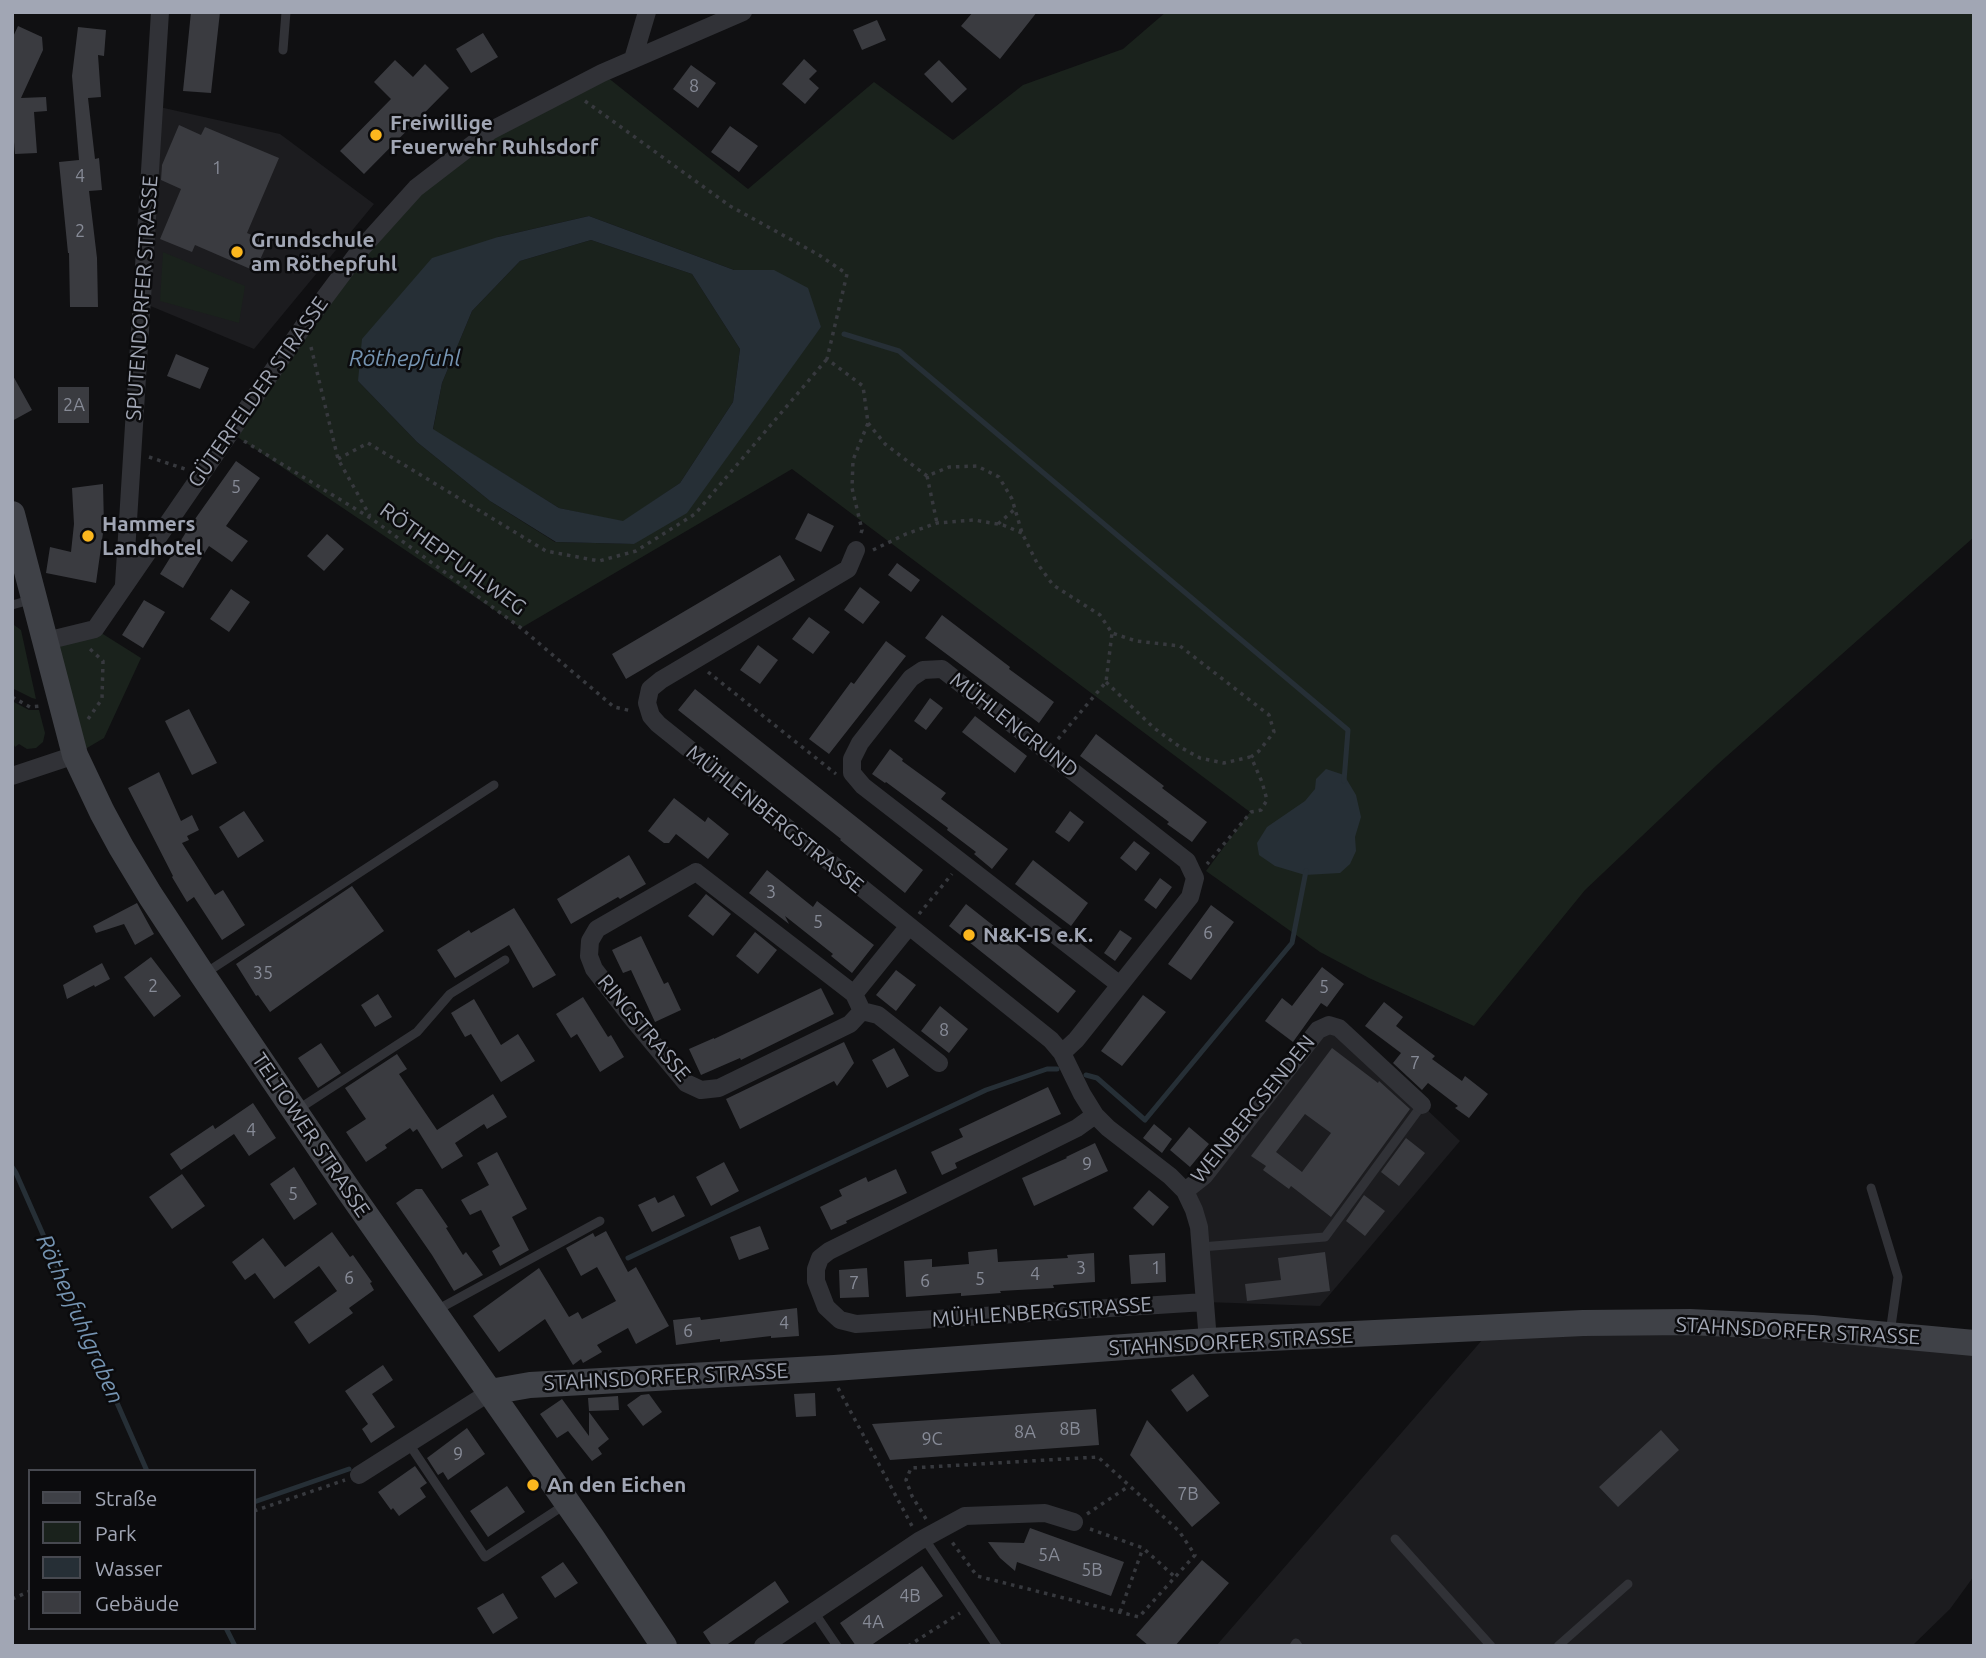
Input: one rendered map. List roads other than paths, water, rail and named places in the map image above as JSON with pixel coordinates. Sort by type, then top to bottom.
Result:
[{"type":"street","name":"SPUTENDORFER STRASSE","points":[[124,584],[160,12]]},
{"type":"street","points":[[633,59],[648,12]]},
{"type":"street","name":"GÜTERFELDER STRASSE","points":[[46,641],[95,629],[305,324],[361,249],[416,188],[490,131],[569,89],[743,12]]},
{"type":"street","name":"TELTOWER STRASSE","points":[[12,514],[24,602],[46,641],[75,755],[102,812],[144,886],[295,1111],[664,1646]]},
{"type":"street","name":"MÜHLENBERGSTRASSE","points":[[856,550],[848,569],[661,680],[650,689],[647,703],[650,716],[1051,1040],[1062,1054],[1095,1115],[1185,1191],[1199,1227],[1208,1341]]},
{"type":"street","name":"MÜHLENGRUND","points":[[942,669],[1187,861],[1195,878],[1190,897],[1120,985],[863,786],[852,774],[852,759],[860,743],[911,678],[923,670],[942,669]]},
{"type":"street","points":[[12,776],[75,755]]},
{"type":"street","name":"RINGSTRASSE","points":[[855,993],[696,872],[597,929],[590,941],[589,956],[594,969],[686,1083],[701,1090],[719,1088],[850,1024],[862,1011]]},
{"type":"street","points":[[909,926],[855,993],[862,1011],[878,1015],[939,1063]]},
{"type":"street","points":[[1062,1054],[1120,985]]},
{"type":"street","name":"WEINBERGSENDEN","points":[[1185,1191],[1204,1176],[1318,1030],[1329,1025],[1339,1027],[1422,1105]]},
{"type":"street","name":"MÜHLENBERGSTRASSE","points":[[1095,1115],[1077,1128],[829,1251],[820,1258],[816,1269],[816,1281],[826,1307],[840,1320],[856,1324],[1205,1302]]},
{"type":"street","name":"STAHNSDORFER STRASSE","points":[[489,1392],[530,1385],[834,1368],[1208,1341],[1570,1324],[1663,1322],[1800,1327],[1974,1343]]},
{"type":"street","points":[[359,1475],[489,1392]]},
{"type":"street","points":[[763,1646],[922,1539],[965,1516],[1045,1513],[1074,1522]]},
{"type":"lane","points":[[283,50],[286,12]]},
{"type":"lane","points":[[202,974],[494,785]]},
{"type":"lane","points":[[295,1111],[417,1032],[450,994],[505,960]]},
{"type":"lane","name":"WEINBERGSENDEN","points":[[1201,1247],[1325,1237],[1422,1105]]},
{"type":"lane","points":[[1871,1188],[1898,1277],[1890,1335]]},
{"type":"lane","points":[[434,1312],[600,1221]]},
{"type":"lane","points":[[409,1444],[485,1557],[567,1503]]},
{"type":"lane","points":[[922,1539],[997,1646]]},
{"type":"lane","points":[[1395,1539],[1491,1646]]},
{"type":"lane","points":[[1558,1646],[1628,1584]]},
{"type":"lane","points":[[814,1612],[837,1646]]},
{"type":"water","name":"Röthepfuhl","points":[[589,216],[734,270],[774,270],[808,288],[821,327],[687,513],[634,544],[556,542],[490,501],[417,442],[358,381],[362,339],[432,258],[498,237]],"holes":[[[591,240],[692,274],[740,349],[733,402],[680,483],[623,521],[559,508],[433,429],[442,383],[472,311],[520,261]]]},
{"type":"water","points":[[1326,769],[1344,775],[1356,795],[1361,817],[1355,837],[1356,851],[1350,864],[1340,873],[1305,875],[1275,866],[1259,855],[1257,843],[1267,827],[1305,801],[1315,789],[1316,779]]},
{"type":"waterway","points":[[844,334],[899,351],[1348,730],[1344,781]]},
{"type":"waterway","points":[[1086,1075],[1097,1078],[1145,1120],[1292,943],[1306,871]]},
{"type":"waterway","points":[[628,1258],[986,1090],[1047,1069],[1057,1069]]},
{"type":"waterway","name":"Röthepfuhlgraben","points":[[12,1167],[146,1469]]},
{"type":"waterway","points":[[256,1501],[349,1469]]},
{"type":"waterway","name":"Röthepfuhlgraben","points":[[227,1630],[235,1646]]},
{"type":"place","name":"Freiwillige Feuerwehr Ruhlsdorf","points":[[376,135]]},
{"type":"place","name":"Grundschule am Röthepfuhl","points":[[237,252]]},
{"type":"place","name":"Hammers Landhotel","points":[[88,536]]},
{"type":"place","name":"N&K-IS e.K.","points":[[969,935]]},
{"type":"place","name":"An den Eichen","points":[[533,1485]]}]
